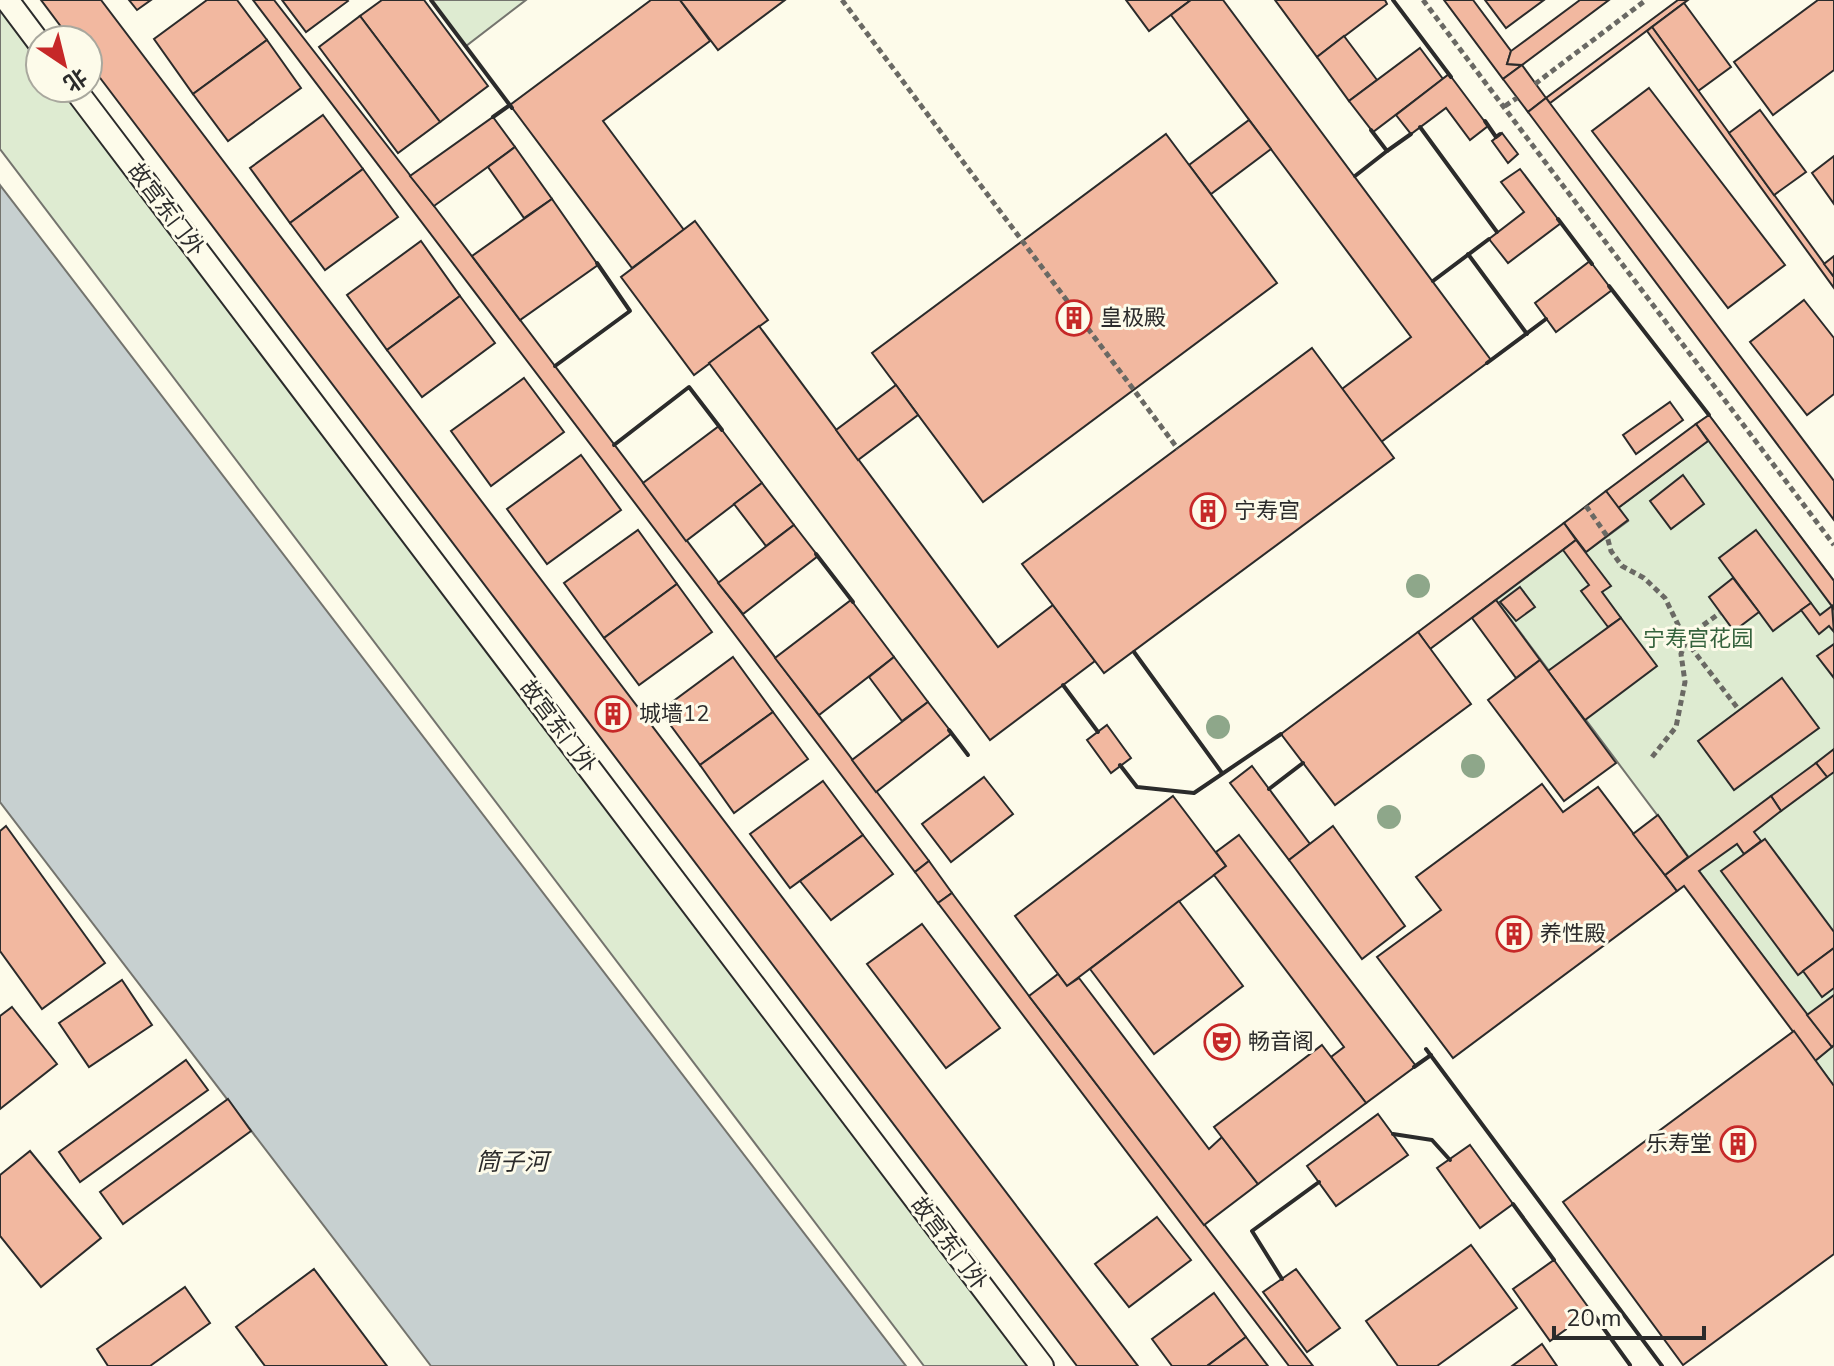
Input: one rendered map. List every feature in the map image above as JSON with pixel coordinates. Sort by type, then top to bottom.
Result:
[{"type":"lane","points":[[7,0],[25,24]]},
{"type":"lane","name":"故宫东门外","points":[[86,104],[1042,1366]]},
{"type":"path","points":[[842,0],[1178,449]]},
{"type":"path","points":[[1423,0],[1834,545]]},
{"type":"path","points":[[1535,84],[1646,0]]},
{"type":"path","points":[[1504,106],[1517,98]]},
{"type":"path","points":[[1586,506],[1607,536],[1611,551],[1622,566],[1644,578],[1665,598],[1686,641],[1739,710]]},
{"type":"path","points":[[1652,757],[1676,727],[1685,682],[1681,654],[1686,641],[1720,613]]},
{"type":"green space","points":[[431,0],[526,0],[466,46]]},
{"type":"green space","points":[[0,7],[24,38],[24,104],[74,104],[1032,1366],[924,1366],[0,149]]},
{"type":"green space","name":"宁寿宫花园","points":[[1709,415],[1834,581],[1834,1086],[1815,1061],[1831,1047],[1496,600],[1576,540],[1586,552],[1628,521],[1618,508],[1708,441],[1696,424]]},
{"type":"water","name":"筒子河","points":[[0,185],[906,1366],[431,1366],[0,802]]},
{"type":"building","name":"城墙12","points":[[41,0],[101,0],[1138,1366],[1077,1366],[104,83],[104,24],[59,24]]},
{"type":"building","points":[[129,0],[151,0],[137,10]]},
{"type":"building","points":[[207,0],[237,0],[267,40],[193,94],[154,39]]},
{"type":"building","points":[[253,0],[274,0],[434,206],[929,861],[915,872]]},
{"type":"building","points":[[282,0],[347,0],[348,1],[306,32]]},
{"type":"building","points":[[382,0],[424,0],[488,86],[440,122],[360,16]]},
{"type":"building","points":[[651,0],[680,0],[710,41],[603,121],[684,230],[632,268],[510,105]]},
{"type":"building","points":[[680,0],[785,0],[718,50]]},
{"type":"building","points":[[1126,0],[1191,0],[1149,31]]},
{"type":"building","points":[[1191,0],[1223,0],[1491,360],[1381,442],[1342,389],[1411,337],[1171,15]]},
{"type":"building","points":[[1275,0],[1385,0],[1387,4],[1317,57]]},
{"type":"building","points":[[1444,0],[1473,0],[1511,51],[1507,64],[1522,65],[1503,79]]},
{"type":"building","points":[[1485,0],[1544,0],[1506,28]]},
{"type":"building","points":[[1580,0],[1609,0],[1522,65],[1507,64],[1511,51]]},
{"type":"building","points":[[1678,0],[1688,0],[1550,103],[1546,98]]},
{"type":"building","points":[[1818,0],[1834,0],[1834,70],[1773,115],[1734,62]]},
{"type":"building","points":[[1684,3],[1731,67],[1698,91],[1652,27]]},
{"type":"building","points":[[360,16],[440,122],[398,153],[319,47]]},
{"type":"building","points":[[1652,27],[1834,277],[1834,288],[1647,31]]},
{"type":"building","points":[[1344,36],[1377,80],[1349,101],[1317,57]]},
{"type":"building","points":[[267,40],[301,88],[228,141],[193,94]]},
{"type":"building","points":[[1420,48],[1443,79],[1373,132],[1349,101]]},
{"type":"building","points":[[1522,65],[1546,98],[1528,112],[1503,79]]},
{"type":"building","points":[[1449,74],[1488,126],[1470,140],[1446,108],[1411,134],[1396,115]]},
{"type":"building","points":[[1649,88],[1785,265],[1728,308],[1592,131]]},
{"type":"building","points":[[1546,98],[1834,481],[1834,520],[1528,112]]},
{"type":"building","points":[[1760,110],[1806,172],[1774,195],[1729,133]]},
{"type":"building","points":[[323,115],[363,169],[290,223],[250,168]]},
{"type":"building","points":[[493,117],[515,147],[434,206],[410,176]]},
{"type":"building","points":[[1249,120],[1271,149],[1211,194],[1189,165]]},
{"type":"building","points":[[1502,133],[1518,154],[1508,163],[1492,141]]},
{"type":"building","name":"皇极殿","points":[[1166,134],[1277,283],[983,502],[872,353]]},
{"type":"building","points":[[515,147],[552,199],[524,218],[488,167]]},
{"type":"building","points":[[1834,156],[1834,204],[1812,173]]},
{"type":"building","points":[[363,169],[398,217],[325,270],[290,223]]},
{"type":"building","points":[[1520,169],[1561,223],[1508,263],[1489,239],[1524,212],[1501,182]]},
{"type":"building","points":[[552,199],[598,265],[520,320],[472,256]]},
{"type":"building","points":[[695,221],[768,320],[694,375],[621,277]]},
{"type":"building","points":[[421,241],[460,296],[387,350],[347,295]]},
{"type":"building","points":[[1834,256],[1834,277],[1824,264]]},
{"type":"building","points":[[1590,261],[1612,290],[1556,332],[1535,303]]},
{"type":"building","points":[[460,296],[495,343],[422,397],[387,350]]},
{"type":"building","points":[[1804,300],[1834,338],[1834,394],[1807,415],[1750,342]]},
{"type":"building","points":[[759,326],[998,647],[1053,605],[1095,661],[990,740],[709,363]]},
{"type":"building","name":"宁寿宫","points":[[1312,348],[1394,458],[1104,673],[1022,564]]},
{"type":"building","points":[[524,378],[564,432],[491,486],[451,431]]},
{"type":"building","points":[[896,385],[918,415],[858,460],[836,430]]},
{"type":"building","points":[[1670,402],[1683,420],[1636,454],[1623,435]]},
{"type":"building","points":[[1709,415],[1834,581],[1834,609],[1696,424]]},
{"type":"building","points":[[1696,424],[1708,441],[1618,508],[1606,491]]},
{"type":"building","points":[[719,426],[762,483],[686,541],[643,483]]},
{"type":"building","points":[[581,455],[621,510],[547,564],[507,509]]},
{"type":"building","points":[[1683,475],[1704,504],[1671,529],[1650,501]]},
{"type":"building","points":[[762,483],[794,525],[766,546],[734,504]]},
{"type":"building","points":[[1606,491],[1628,520],[1586,552],[1564,523]]},
{"type":"building","points":[[1564,523],[1576,540],[1430,649],[1418,632]]},
{"type":"building","points":[[794,525],[818,556],[743,614],[718,583]]},
{"type":"building","points":[[638,530],[677,584],[604,638],[564,583]]},
{"type":"building","points":[[1756,530],[1811,603],[1773,631],[1719,558]]},
{"type":"building","points":[[1576,540],[1611,586],[1602,592],[1621,618],[1608,627],[1581,591],[1589,585],[1563,550]]},
{"type":"building","points":[[1733,578],[1759,612],[1734,631],[1709,597]]},
{"type":"building","points":[[677,584],[712,632],[639,685],[604,638]]},
{"type":"building","points":[[1520,587],[1535,607],[1516,621],[1500,602]]},
{"type":"building","points":[[851,600],[894,657],[819,715],[775,658]]},
{"type":"building","points":[[1496,600],[1540,660],[1516,678],[1472,618]]},
{"type":"building","points":[[1811,603],[1820,615],[1832,606],[1834,632],[1829,626],[1819,634],[1801,610]]},
{"type":"building","points":[[1621,618],[1657,666],[1585,720],[1548,671]]},
{"type":"building","points":[[1418,632],[1471,704],[1335,805],[1281,734]]},
{"type":"building","points":[[1834,644],[1834,678],[1817,656]]},
{"type":"building","points":[[733,657],[773,712],[700,765],[660,711]]},
{"type":"building","points":[[894,657],[928,702],[902,721],[869,677]]},
{"type":"building","points":[[1540,660],[1616,763],[1564,801],[1488,700]]},
{"type":"building","points":[[1782,678],[1819,728],[1734,790],[1698,741]]},
{"type":"building","points":[[928,702],[952,733],[876,792],[852,760]]},
{"type":"building","points":[[773,712],[808,759],[734,813],[700,765]]},
{"type":"building","points":[[1107,725],[1131,758],[1111,773],[1087,740]]},
{"type":"building","points":[[1834,749],[1834,772],[1827,777],[1816,763]]},
{"type":"building","points":[[1816,763],[1827,777],[1781,811],[1771,796]]},
{"type":"building","points":[[1252,766],[1310,844],[1289,860],[1230,783]]},
{"type":"building","points":[[984,777],[1013,814],[951,862],[922,824]]},
{"type":"building","points":[[823,781],[863,835],[790,888],[750,834]]},
{"type":"building","name":"养性殿","points":[[1542,784],[1563,812],[1598,787],[1677,891],[1453,1058],[1377,957],[1441,910],[1416,877]]},
{"type":"building","points":[[1173,796],[1226,866],[1067,986],[1015,916]]},
{"type":"building","points":[[1771,796],[1781,811],[1754,832],[1761,841],[1744,854],[1737,844],[1699,871],[1832,1047],[1815,1061],[1684,886],[1677,891],[1665,875]]},
{"type":"building","points":[[1658,815],[1688,857],[1665,875],[1633,834]]},
{"type":"building","points":[[6,826],[105,963],[42,1009],[0,951],[0,831]]},
{"type":"building","points":[[1333,826],[1405,926],[1362,959],[1289,860]]},
{"type":"building","points":[[863,835],[893,874],[831,920],[800,881]]},
{"type":"building","points":[[1239,835],[1416,1066],[1366,1103],[1331,1057],[1344,1047],[1214,875],[1226,866],[1216,852]]},
{"type":"building","points":[[1765,839],[1834,932],[1834,948],[1798,975],[1721,871]]},
{"type":"building","points":[[929,861],[952,893],[938,903],[915,872]]},
{"type":"building","points":[[952,893],[1313,1366],[1289,1366],[938,903]]},
{"type":"building","name":"畅音阁","points":[[1179,901],[1243,986],[1154,1054],[1090,969]]},
{"type":"building","points":[[922,924],[1000,1028],[946,1068],[867,964]]},
{"type":"building","points":[[1834,948],[1834,988],[1822,997],[1803,971]]},
{"type":"building","points":[[1058,974],[1067,986],[1079,978],[1209,1149],[1222,1137],[1258,1184],[1204,1225],[1029,996]]},
{"type":"building","points":[[122,980],[152,1025],[89,1067],[59,1023]]},
{"type":"building","points":[[1834,995],[1834,1045],[1832,1047],[1807,1015]]},
{"type":"building","points":[[12,1007],[57,1064],[0,1109],[0,1016]]},
{"type":"building","name":"乐寿堂","points":[[1794,1031],[1834,1086],[1834,1254],[1683,1365],[1563,1202]]},
{"type":"building","points":[[1322,1045],[1366,1103],[1258,1184],[1214,1127]]},
{"type":"building","points":[[186,1060],[208,1090],[80,1182],[59,1152]]},
{"type":"building","points":[[228,1099],[251,1131],[123,1224],[100,1192]]},
{"type":"building","points":[[1378,1114],[1408,1155],[1336,1206],[1307,1166]]},
{"type":"building","points":[[1470,1145],[1513,1204],[1480,1228],[1437,1168]]},
{"type":"building","points":[[30,1151],[101,1238],[41,1287],[0,1236],[0,1175]]},
{"type":"building","points":[[1157,1217],[1191,1260],[1129,1307],[1095,1264]]},
{"type":"building","points":[[1471,1245],[1517,1308],[1437,1366],[1398,1366],[1366,1321]]},
{"type":"building","points":[[1554,1260],[1591,1311],[1550,1341],[1513,1289]]},
{"type":"building","points":[[314,1269],[387,1366],[265,1366],[236,1327]]},
{"type":"building","points":[[1296,1269],[1340,1328],[1307,1352],[1263,1292]]},
{"type":"building","points":[[185,1287],[210,1323],[150,1366],[108,1366],[97,1349]]},
{"type":"building","points":[[1214,1293],[1246,1337],[1207,1366],[1172,1366],[1152,1339]]},
{"type":"building","points":[[1246,1337],[1268,1366],[1207,1366]]},
{"type":"building","points":[[1542,1344],[1557,1366],[1512,1366]]},
{"type":"wall","points":[[431,0],[512,108]]},
{"type":"wall","points":[[1393,0],[1451,77]]},
{"type":"wall","points":[[493,117],[510,105]]},
{"type":"wall","points":[[1485,121],[1496,137],[1500,134]]},
{"type":"wall","points":[[1420,127],[1497,232]]},
{"type":"wall","points":[[1371,130],[1387,151],[1411,134]]},
{"type":"wall","points":[[1355,176],[1387,151]]},
{"type":"wall","points":[[1558,219],[1592,264]]},
{"type":"wall","points":[[1433,281],[1489,239]]},
{"type":"wall","points":[[1468,254],[1527,334]]},
{"type":"wall","points":[[555,366],[630,311],[597,263]]},
{"type":"wall","points":[[1609,286],[1709,415]]},
{"type":"wall","points":[[1487,363],[1546,319]]},
{"type":"wall","points":[[614,445],[689,387],[722,430]]},
{"type":"wall","points":[[816,554],[853,602]]},
{"type":"wall","points":[[1134,652],[1222,773]]},
{"type":"wall","points":[[1063,685],[1098,732]]},
{"type":"wall","points":[[949,730],[968,755]]},
{"type":"wall","points":[[1120,765],[1137,787],[1194,793],[1281,734]]},
{"type":"wall","points":[[1269,789],[1303,763]]},
{"type":"wall","points":[[1426,1049],[1662,1366]]},
{"type":"wall","points":[[1414,1067],[1431,1055]]},
{"type":"wall","points":[[1393,1134],[1432,1140],[1450,1160]]},
{"type":"wall","points":[[1282,1279],[1252,1231],[1319,1182]]},
{"type":"wall","points":[[1513,1204],[1554,1260]]},
{"type":"wall","points":[[1591,1311],[1630,1365]]},
{"type":"place","name":"皇极殿","points":[[1074,318]]},
{"type":"place","name":"宁寿宫","points":[[1208,511]]},
{"type":"place","name":"城墙12","points":[[613,714]]},
{"type":"place","name":"养性殿","points":[[1514,934]]},
{"type":"place","name":"畅音阁","points":[[1222,1042]]},
{"type":"place","name":"乐寿堂","points":[[1738,1144]]}]
